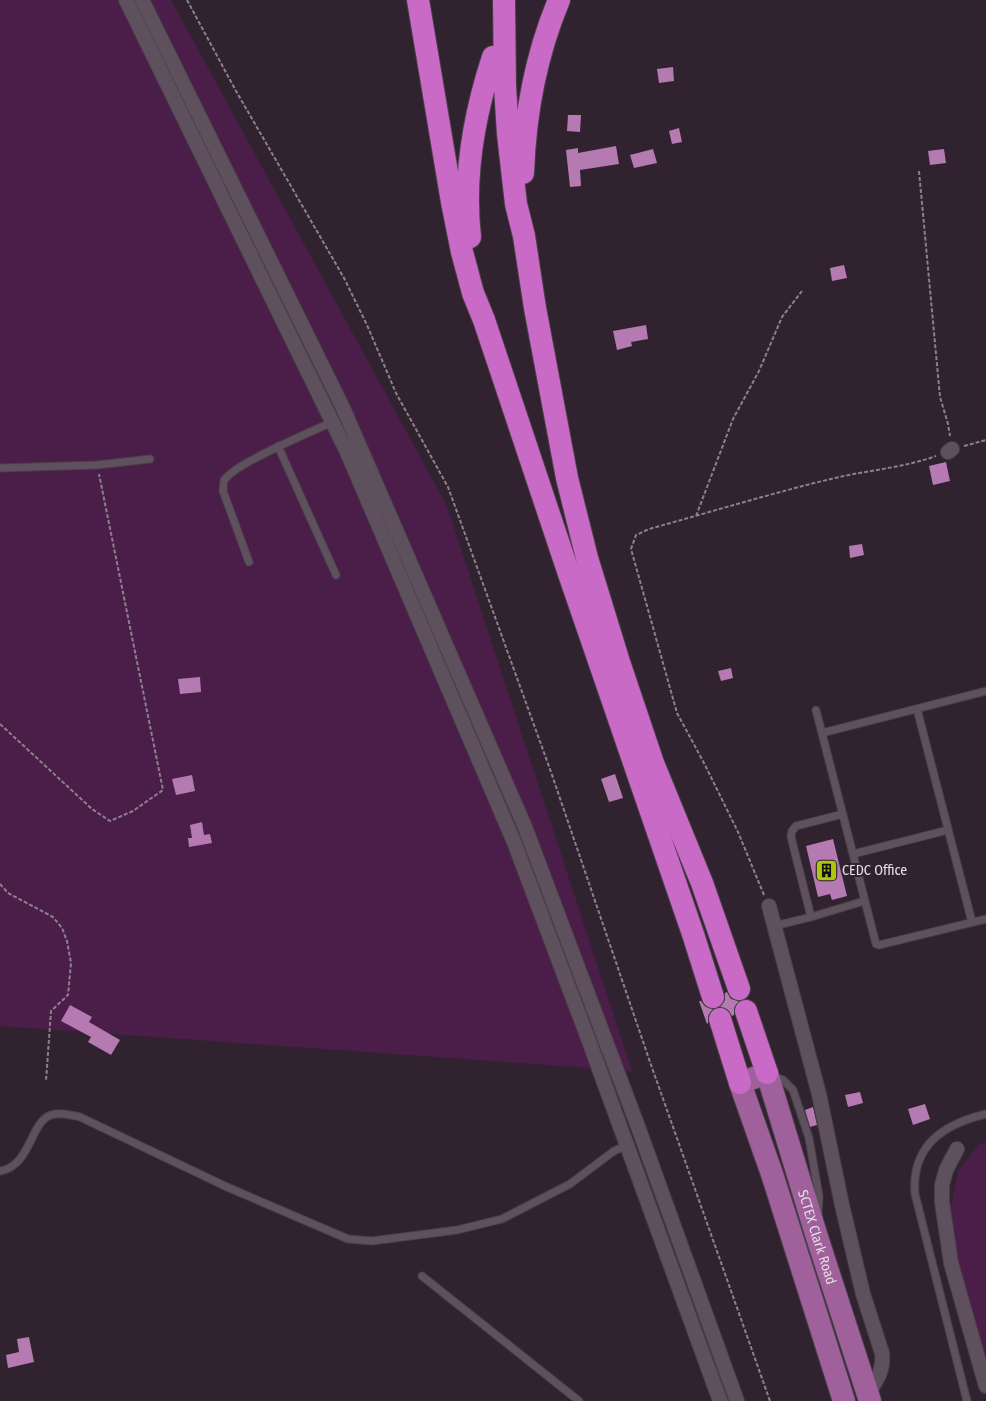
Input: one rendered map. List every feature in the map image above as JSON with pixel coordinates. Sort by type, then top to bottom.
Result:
[{"type":"highway","points":[[418,0],[456,224],[473,293],[484,320],[524,443],[693,934],[713,997]]},
{"type":"highway","points":[[504,0],[505,86],[508,134],[516,204],[524,236],[535,308],[568,484],[587,558],[619,662],[653,763],[702,883],[738,989]]},
{"type":"highway","points":[[524,236],[523,182],[524,142],[527,116],[540,57],[559,0]]},
{"type":"highway","points":[[484,320],[470,232],[469,179],[476,118],[484,83],[493,57]]},
{"type":"highway","points":[[746,1011],[767,1073]]},
{"type":"highway","points":[[720,1020],[740,1083]]},
{"type":"main road","name":"SCTEX Clark Road","points":[[767,1073],[816,1234],[869,1398]]},
{"type":"main road","points":[[740,1083],[767,1073]]},
{"type":"main road","name":"SCTEX Clark Road","points":[[740,1083],[776,1188],[844,1401]]},
{"type":"street","points":[[126,0],[350,458],[468,736],[527,876],[720,1401]]},
{"type":"street","points":[[142,0],[343,408],[483,729],[542,868],[737,1401]]},
{"type":"street","points":[[769,906],[820,1094],[842,1204],[863,1294],[882,1353],[883,1362],[881,1372],[869,1398]]},
{"type":"street","points":[[957,1149],[946,1170],[942,1185],[942,1202],[951,1264],[986,1386]]},
{"type":"lane","points":[[250,562],[223,491],[224,480],[231,472],[278,446],[333,422]]},
{"type":"lane","points":[[278,446],[336,575]]},
{"type":"lane","points":[[0,468],[97,465],[150,459]]},
{"type":"lane","points":[[822,733],[986,691]]},
{"type":"lane","points":[[917,709],[972,922]]},
{"type":"lane","points":[[816,710],[876,944],[879,945],[986,919]]},
{"type":"lane","points":[[468,736],[483,729]]},
{"type":"lane","points":[[811,917],[791,837],[792,832],[796,826],[843,814]]},
{"type":"lane","points":[[853,854],[948,830]]},
{"type":"lane","points":[[774,926],[811,917],[864,901]]},
{"type":"lane","points":[[0,1171],[3,1171],[18,1162],[43,1121],[50,1115],[61,1113],[80,1117],[227,1187],[348,1239],[372,1241],[457,1230],[502,1219],[570,1184],[614,1151],[627,1146]]},
{"type":"lane","points":[[967,1401],[916,1194],[915,1175],[922,1155],[928,1145],[945,1129],[955,1124],[986,1114]]},
{"type":"lane","points":[[422,1276],[579,1401]]},
{"type":"path","points":[[187,0],[236,91],[344,278],[367,325],[396,393],[448,487],[551,772],[650,1062],[770,1401]]},
{"type":"path","points":[[918,171],[940,397],[948,424],[950,450]]},
{"type":"path","points":[[696,516],[734,419],[759,371],[782,317],[802,291]]},
{"type":"path","points":[[769,906],[738,832],[704,763],[677,713],[631,549],[636,535],[769,495],[836,478],[919,462],[950,450],[986,440]]},
{"type":"path","points":[[0,724],[92,809],[110,821],[133,811],[162,790],[97,465]]},
{"type":"path","points":[[0,884],[8,893],[53,917],[62,928],[67,941],[72,963],[68,995],[51,1010],[46,1081]]},
{"type":"shaded area","points":[[0,0],[171,0],[447,506],[632,1071],[0,1026]]},
{"type":"shaded area","points":[[986,1142],[986,1354],[961,1291],[953,1246],[951,1205],[958,1171],[979,1144]]},
{"type":"building","points":[[673,67],[674,81],[659,83],[657,69]]},
{"type":"building","points":[[568,115],[581,115],[580,132],[567,131]]},
{"type":"building","points":[[679,128],[682,142],[672,144],[669,131]]},
{"type":"building","points":[[616,146],[619,164],[580,170],[581,186],[570,187],[566,150],[578,148],[578,153]]},
{"type":"building","points":[[653,149],[657,163],[634,168],[630,155]]},
{"type":"building","points":[[944,149],[946,163],[930,165],[928,151]]},
{"type":"building","points":[[844,265],[847,278],[832,281],[830,268]]},
{"type":"building","points":[[646,325],[648,339],[631,342],[632,346],[617,350],[613,331]]},
{"type":"building","points":[[946,462],[950,481],[933,485],[929,466]]},
{"type":"building","points":[[862,544],[864,555],[850,558],[849,546]]},
{"type":"building","points":[[731,668],[733,678],[721,681],[718,671]]},
{"type":"building","points":[[200,677],[201,692],[180,694],[178,679]]},
{"type":"building","points":[[615,774],[623,798],[609,802],[601,779]]},
{"type":"building","points":[[192,775],[195,791],[176,795],[172,779]]},
{"type":"building","points":[[202,822],[204,835],[210,834],[212,843],[189,847],[188,838],[192,838],[190,825]]},
{"type":"building","name":"CEDC Office","points":[[833,839],[847,896],[832,900],[830,894],[818,897],[806,846]]},
{"type":"building","points":[[727,992],[731,999],[739,1001],[734,1008],[734,1015],[732,1016],[728,1010],[720,1007],[725,1000],[725,993]]},
{"type":"building","points":[[699,1001],[701,1001],[705,1006],[713,1009],[708,1016],[707,1024]]},
{"type":"building","points":[[70,1005],[92,1017],[89,1022],[120,1040],[111,1055],[88,1042],[91,1037],[61,1021]]},
{"type":"building","points":[[860,1092],[863,1103],[848,1107],[845,1095]]},
{"type":"building","points":[[925,1104],[930,1119],[913,1125],[908,1109]]},
{"type":"building","points":[[813,1107],[817,1125],[810,1127],[805,1110]]},
{"type":"building","points":[[29,1337],[34,1362],[8,1368],[6,1355],[19,1352],[17,1339]]},
{"type":"place","name":"CEDC Office","points":[[826,870]]}]
